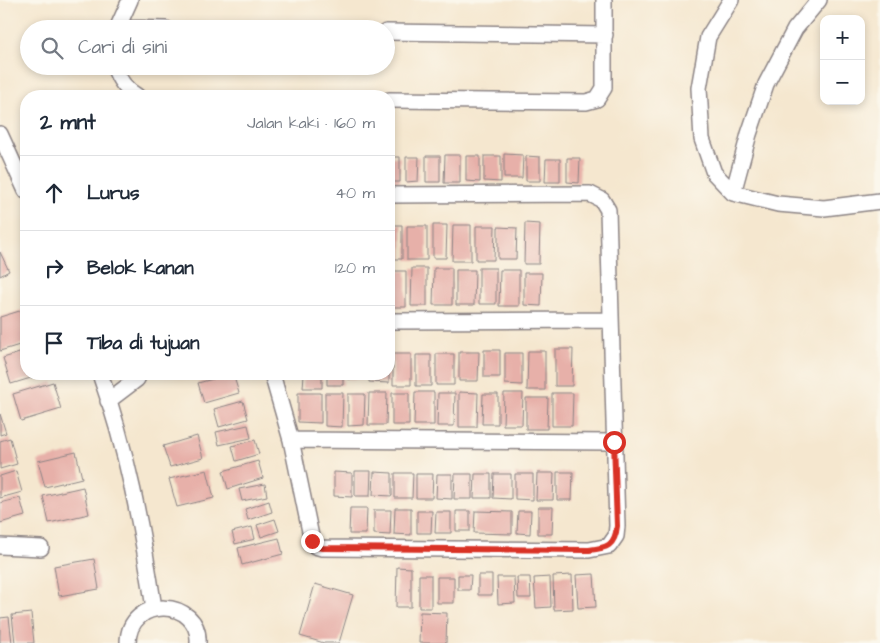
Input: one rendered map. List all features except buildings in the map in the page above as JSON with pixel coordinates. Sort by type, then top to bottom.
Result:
[{"type":"street","points":[[121,20],[130,0]]},
{"type":"street","points":[[395,100],[586,102],[597,100],[604,88],[604,0]]},
{"type":"street","points":[[731,0],[708,38],[699,88],[702,139],[714,173],[733,193],[778,204],[824,208],[880,200]]},
{"type":"street","points":[[733,193],[749,134],[766,84],[795,30],[819,0]]},
{"type":"street","points":[[395,32],[604,35]]},
{"type":"street","points":[[117,75],[129,90]]},
{"type":"street","points":[[0,134],[20,178]]},
{"type":"street","points":[[274,380],[291,440],[312,541],[315,546],[322,548],[589,550],[609,546],[616,536],[608,210],[602,200],[590,194],[395,194]]},
{"type":"street","points":[[395,321],[610,320]]},
{"type":"street","points":[[102,380],[122,449],[144,540],[154,608]]},
{"type":"street","points":[[108,401],[137,380]]},
{"type":"street","points":[[291,440],[614,442]]},
{"type":"street","points":[[0,546],[41,548]]},
{"type":"street","points":[[128,643],[128,636],[133,624],[142,614],[154,608],[169,607],[183,612],[193,623],[199,637],[198,643]]},
{"type":"route","points":[[312,541],[315,546],[322,548],[602,549],[609,546],[616,536],[614,442]]}]
